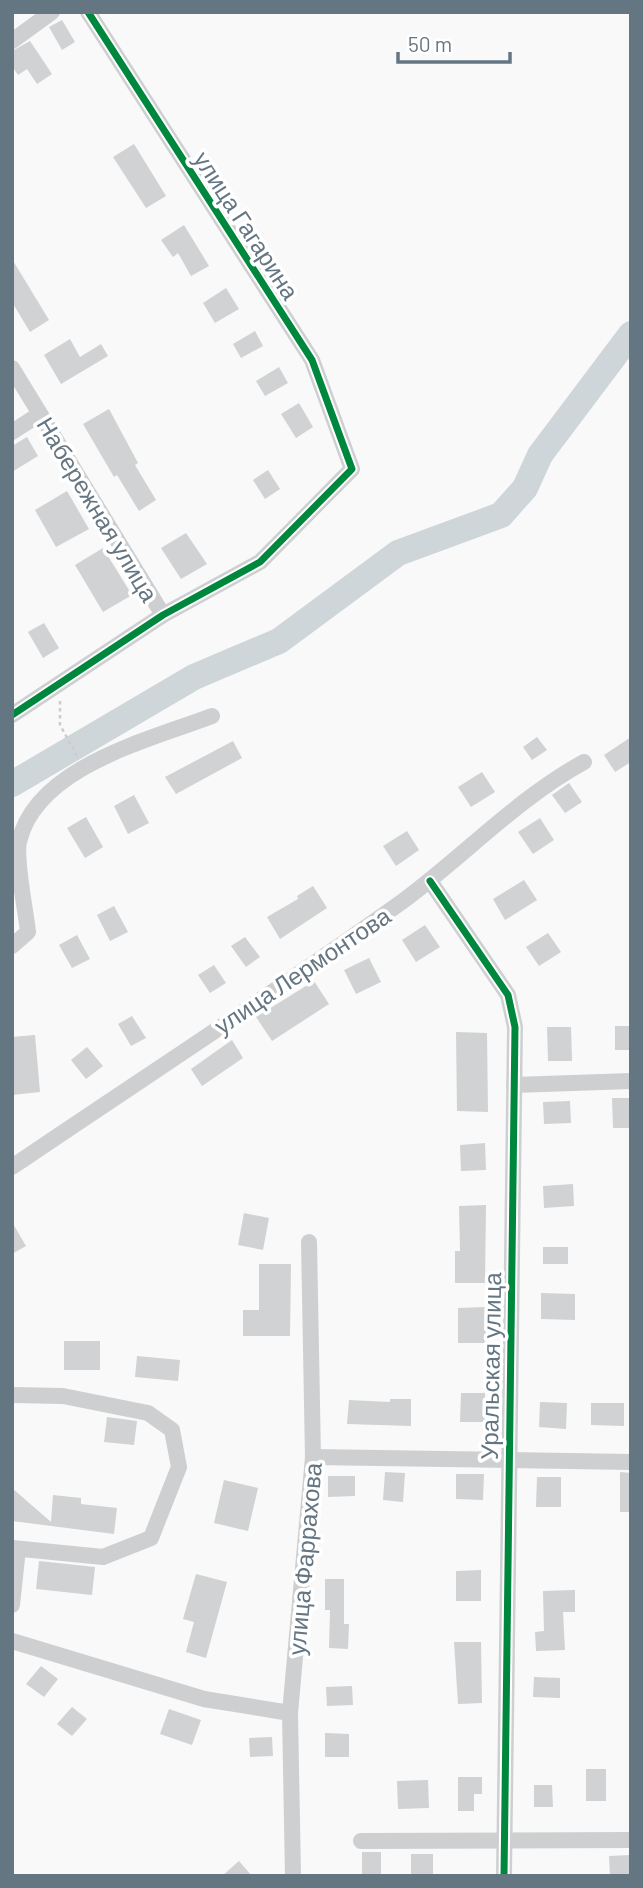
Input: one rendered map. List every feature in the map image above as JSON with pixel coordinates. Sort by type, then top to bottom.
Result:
[{"type":"street","points":[[12,41],[52,12]]},
{"type":"street","name":"улица Гагарина","points":[[88,12],[312,360],[352,469],[260,562],[163,615]]},
{"type":"street","name":"Набережная улица","points":[[12,368],[163,615]]},
{"type":"street","points":[[12,432],[40,414]]},
{"type":"street","points":[[12,715],[163,615]]},
{"type":"street","points":[[12,946],[28,932],[18,843],[39,801],[83,766],[212,716]]},
{"type":"street","name":"улица Лермонтова","points":[[12,1167],[429,881],[556,777],[584,762]]},
{"type":"street","name":"Уральская улица","points":[[429,881],[508,995],[515,1027],[504,1876]]},
{"type":"street","points":[[514,1085],[631,1082]]},
{"type":"street","name":"улица Фаррахова","points":[[293,1876],[290,1713],[313,1457],[309,1242]]},
{"type":"street","points":[[12,1395],[63,1396],[148,1413],[172,1430],[178,1467],[150,1538],[103,1556],[15,1549],[12,1605]]},
{"type":"street","points":[[313,1457],[631,1462]]},
{"type":"street","points":[[12,1640],[204,1699],[290,1713]]},
{"type":"street","points":[[361,1841],[631,1840]]},
{"type":"path","points":[[59,684],[60,724],[64,736],[76,754]]},
{"type":"building","points":[[62,20],[75,42],[62,50],[49,27]]},
{"type":"building","points":[[30,41],[52,74],[37,84],[27,69],[18,75],[12,66],[12,51]]},
{"type":"building","points":[[134,144],[166,196],[146,208],[113,157]]},
{"type":"building","points":[[184,225],[209,266],[191,276],[178,253],[173,257],[161,240]]},
{"type":"building","points":[[12,259],[49,320],[30,332],[12,302]]},
{"type":"building","points":[[226,288],[239,309],[215,323],[203,303]]},
{"type":"building","points":[[255,331],[263,346],[241,358],[233,344]]},
{"type":"building","points":[[70,339],[80,357],[101,344],[108,356],[61,384],[44,355]]},
{"type":"building","points":[[279,367],[288,383],[265,396],[256,381]]},
{"type":"building","points":[[299,403],[313,427],[296,438],[281,414]]},
{"type":"building","points":[[109,409],[138,463],[135,465],[156,500],[139,511],[117,475],[114,477],[83,424]]},
{"type":"building","points":[[27,437],[38,456],[12,472],[12,446]]},
{"type":"building","points":[[268,470],[280,489],[265,499],[253,480]]},
{"type":"building","points":[[67,491],[89,529],[56,547],[35,510]]},
{"type":"building","points":[[186,533],[207,564],[181,579],[161,548]]},
{"type":"building","points":[[103,548],[132,595],[103,612],[75,565]]},
{"type":"building","points":[[44,623],[59,648],[43,658],[28,632]]},
{"type":"building","points":[[537,737],[547,750],[532,760],[523,747]]},
{"type":"building","points":[[631,737],[631,762],[615,772],[604,755]]},
{"type":"building","points":[[233,741],[242,758],[176,794],[165,777]]},
{"type":"building","points":[[482,772],[495,792],[471,807],[458,787]]},
{"type":"building","points":[[569,783],[582,802],[565,813],[552,795]]},
{"type":"building","points":[[134,795],[149,823],[128,834],[114,806]]},
{"type":"building","points":[[86,817],[103,847],[85,858],[67,828]]},
{"type":"building","points":[[540,818],[554,840],[533,854],[518,832]]},
{"type":"building","points":[[407,831],[419,850],[396,866],[383,846]]},
{"type":"building","points":[[524,880],[537,900],[505,920],[493,899]]},
{"type":"building","points":[[313,886],[327,908],[280,939],[267,917],[298,899],[297,896]]},
{"type":"building","points":[[114,906],[128,932],[110,941],[97,915]]},
{"type":"building","points":[[425,925],[440,947],[416,962],[402,940]]},
{"type":"building","points":[[548,933],[561,952],[539,966],[526,947]]},
{"type":"building","points":[[77,935],[90,959],[72,968],[59,945]]},
{"type":"building","points":[[245,937],[260,957],[246,967],[231,946]]},
{"type":"building","points":[[369,958],[381,982],[356,994],[344,970]]},
{"type":"building","points":[[214,965],[226,983],[210,993],[198,975]]},
{"type":"building","points":[[314,981],[329,1004],[272,1041],[256,1017]]},
{"type":"building","points":[[132,1016],[146,1038],[131,1046],[118,1024]]},
{"type":"building","points":[[615,1026],[631,1026],[631,1050],[615,1050]]},
{"type":"building","points":[[547,1027],[571,1027],[572,1061],[548,1061]]},
{"type":"building","points":[[456,1032],[487,1033],[488,1112],[457,1111]]},
{"type":"building","points":[[35,1035],[40,1092],[12,1095],[12,1037]]},
{"type":"building","points":[[232,1040],[243,1058],[202,1086],[191,1069]]},
{"type":"building","points":[[87,1047],[103,1066],[86,1079],[71,1060]]},
{"type":"building","points":[[612,1098],[631,1098],[631,1128],[613,1128]]},
{"type":"building","points":[[570,1101],[571,1123],[544,1124],[543,1102]]},
{"type":"building","points":[[485,1143],[486,1170],[461,1171],[460,1145]]},
{"type":"building","points":[[573,1184],[574,1206],[544,1208],[543,1186]]},
{"type":"building","points":[[486,1205],[485,1283],[455,1283],[455,1251],[460,1251],[459,1206]]},
{"type":"building","points":[[244,1213],[269,1218],[263,1250],[238,1245]]},
{"type":"building","points":[[12,1222],[26,1246],[12,1254]]},
{"type":"building","points":[[543,1247],[568,1247],[568,1264],[543,1264]]},
{"type":"building","points":[[259,1264],[291,1264],[290,1336],[243,1336],[243,1310],[259,1310]]},
{"type":"building","points":[[541,1293],[575,1294],[575,1320],[541,1319]]},
{"type":"building","points":[[486,1307],[486,1343],[458,1343],[458,1308]]},
{"type":"building","points":[[64,1341],[100,1341],[100,1370],[64,1370]]},
{"type":"building","points":[[137,1356],[180,1360],[178,1381],[135,1377]]},
{"type":"building","points":[[461,1393],[485,1393],[485,1422],[460,1422]]},
{"type":"building","points":[[390,1399],[411,1399],[411,1426],[347,1424],[349,1400],[390,1402]]},
{"type":"building","points":[[540,1402],[567,1403],[566,1429],[539,1427]]},
{"type":"building","points":[[591,1403],[624,1403],[624,1426],[591,1425]]},
{"type":"building","points":[[107,1417],[137,1421],[134,1445],[104,1442]]},
{"type":"building","points":[[385,1472],[405,1473],[403,1502],[383,1500]]},
{"type":"building","points":[[620,1472],[631,1473],[631,1512],[620,1512]]},
{"type":"building","points":[[456,1474],[484,1474],[483,1500],[456,1499]]},
{"type":"building","points":[[328,1476],[355,1476],[355,1496],[328,1497]]},
{"type":"building","points":[[537,1477],[561,1477],[561,1507],[536,1507]]},
{"type":"building","points":[[224,1480],[258,1488],[248,1531],[214,1523]]},
{"type":"building","points":[[12,1488],[51,1522],[53,1495],[81,1498],[81,1504],[117,1508],[114,1534],[12,1521]]},
{"type":"building","points":[[39,1561],[95,1567],[92,1595],[36,1589]]},
{"type":"building","points":[[481,1570],[481,1601],[456,1601],[456,1571]]},
{"type":"building","points":[[196,1574],[227,1582],[206,1658],[186,1652],[194,1622],[183,1619]]},
{"type":"building","points":[[325,1579],[344,1579],[344,1624],[349,1624],[348,1649],[329,1648],[330,1610],[325,1610]]},
{"type":"building","points":[[575,1590],[575,1612],[563,1612],[565,1650],[536,1651],[535,1632],[544,1631],[543,1591]]},
{"type":"building","points":[[454,1642],[481,1642],[482,1703],[458,1704]]},
{"type":"building","points":[[41,1666],[58,1679],[44,1697],[26,1684]]},
{"type":"building","points":[[534,1677],[560,1678],[560,1698],[533,1697]]},
{"type":"building","points":[[352,1686],[353,1705],[327,1706],[326,1687]]},
{"type":"building","points":[[72,1707],[87,1719],[72,1736],[57,1724]]},
{"type":"building","points":[[169,1709],[201,1720],[192,1745],[160,1734]]},
{"type":"building","points":[[325,1733],[349,1734],[349,1757],[325,1757]]},
{"type":"building","points":[[272,1737],[273,1756],[250,1757],[249,1738]]},
{"type":"building","points":[[586,1769],[606,1769],[606,1801],[586,1801]]},
{"type":"building","points":[[458,1777],[482,1777],[482,1794],[474,1794],[474,1811],[458,1811]]},
{"type":"building","points":[[428,1780],[429,1808],[398,1809],[397,1781]]},
{"type":"building","points":[[534,1785],[552,1785],[553,1807],[534,1807]]},
{"type":"building","points":[[362,1852],[381,1852],[381,1876],[362,1876]]},
{"type":"building","points":[[411,1854],[433,1854],[433,1876],[411,1876]]},
{"type":"building","points":[[630,1855],[631,1876],[610,1876],[609,1856]]},
{"type":"building","points":[[239,1861],[252,1876],[222,1876]]},
{"type":"waterway","points":[[12,784],[194,677],[279,641],[398,553],[501,515],[525,488],[540,455],[631,334]]},
{"type":"cycle path","points":[[12,715],[163,615],[260,562],[352,469],[312,360],[88,12]]},
{"type":"cycle path","points":[[430,881],[508,995],[515,1027],[504,1876]]}]
